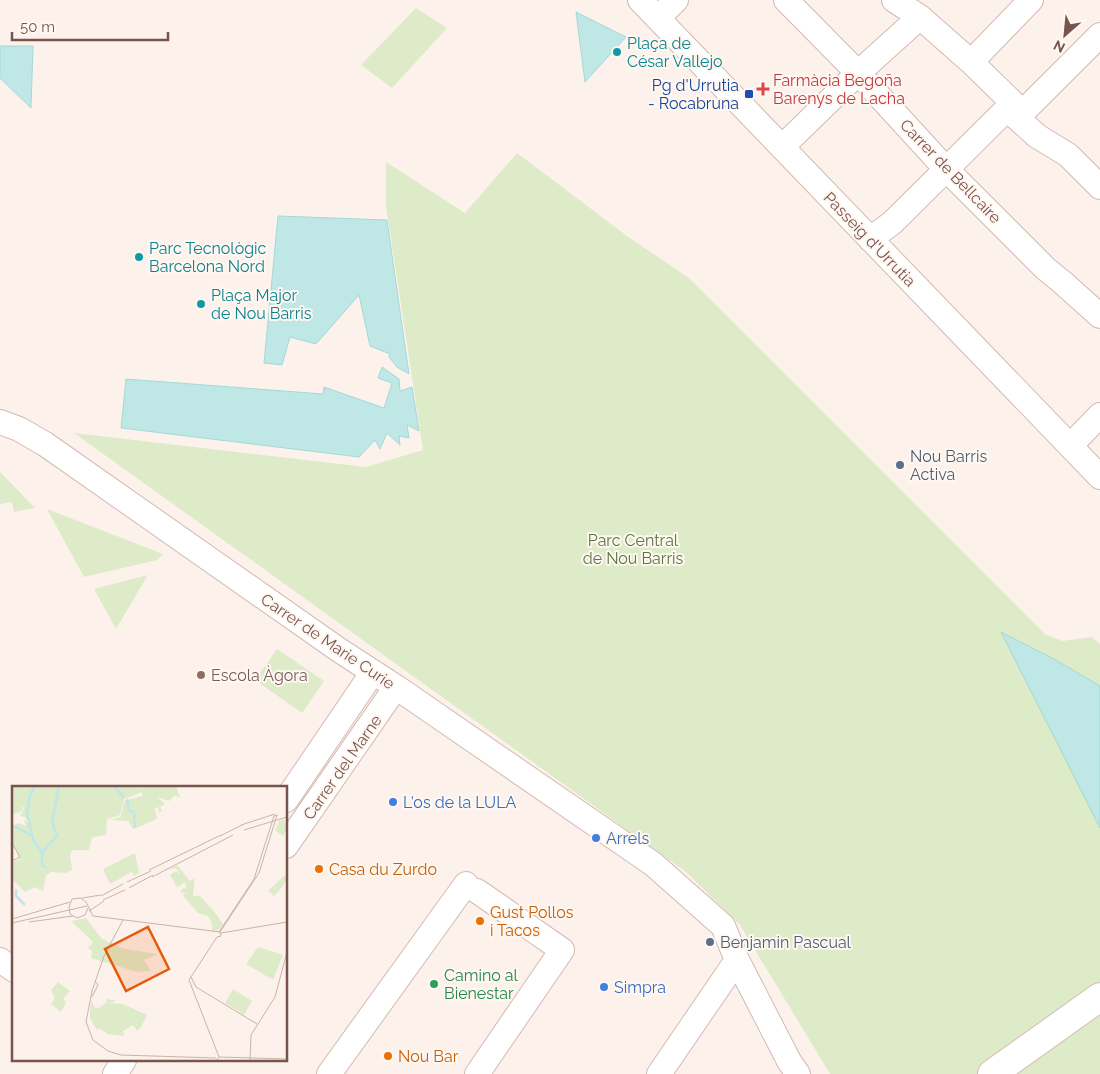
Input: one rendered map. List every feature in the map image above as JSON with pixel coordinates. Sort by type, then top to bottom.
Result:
[{"type":"street","name":"Passeig d'Urrutia","points":[[640,0],[1100,477]]},
{"type":"street","points":[[658,18],[676,0]]},
{"type":"street","name":"Carrer de Bellcaire","points":[[786,0],[858,73],[946,169],[1046,269],[1100,316]]},
{"type":"street","points":[[971,62],[1030,0]]},
{"type":"street","points":[[898,1],[920,17],[971,62],[1038,136],[1068,155],[1100,186]]},
{"type":"street","points":[[782,147],[858,73],[920,17]]},
{"type":"street","points":[[870,239],[892,223],[946,169],[1100,36]]},
{"type":"street","points":[[1070,446],[1100,415]]},
{"type":"street","name":"Carrer de Marie Curie","points":[[0,422],[19,429],[45,444],[653,864],[724,926],[738,960],[789,1061],[798,1074]]},
{"type":"street","name":"Carrer del Marne","points":[[288,797],[373,672]]},
{"type":"street","name":"Carrer del Marne","points":[[288,843],[384,707],[396,687]]},
{"type":"street","points":[[329,1074],[471,887],[562,950],[477,1074]]},
{"type":"street","points":[[0,960],[12,969]]},
{"type":"street","points":[[659,1074],[738,960]]},
{"type":"street","points":[[992,1074],[1100,997]]},
{"type":"street","points":[[115,1074],[123,1062]]},
{"type":"green space","points":[[416,8],[447,28],[392,88],[361,65]]},
{"type":"green space","name":"Parc Central de Nou Barris","points":[[517,153],[627,236],[689,278],[1045,634],[1062,641],[1092,637],[1100,644],[1100,1074],[830,1074],[740,925],[686,872],[74,433],[366,467],[423,450],[386,206],[386,162],[465,213]]},
{"type":"green space","points":[[0,472],[35,508],[14,512],[12,502],[0,504]]},
{"type":"green space","points":[[47,509],[163,554],[157,560],[84,577]]},
{"type":"green space","points":[[148,575],[116,629],[94,589]]},
{"type":"green space","points":[[277,649],[324,681],[302,713],[255,680]]},
{"type":"water","points":[[576,12],[626,37],[585,82]]},
{"type":"water","points":[[0,46],[33,46],[31,108],[0,78]]},
{"type":"water","points":[[278,216],[387,220],[409,374],[397,367],[389,357],[390,354],[370,346],[359,295],[316,344],[290,337],[282,365],[264,363]]},
{"type":"water","points":[[382,367],[399,379],[400,391],[412,387],[419,431],[407,425],[409,438],[399,436],[400,445],[387,433],[380,449],[375,440],[359,457],[121,428],[126,379],[323,394],[324,387],[384,408],[392,383],[378,378]]},
{"type":"water","points":[[1001,632],[1054,659],[1100,686],[1100,828]]},
{"type":"place","name":"Plaça de César Vallejo","points":[[617,52]]},
{"type":"place","name":"Farmàcia Begoña Barenys de Lacha","points":[[763,89]]},
{"type":"place","name":"Pg d'Urrutia - Rocabruna","points":[[749,94]]},
{"type":"place","name":"Parc Tecnològic Barcelona Nord","points":[[139,257]]},
{"type":"place","name":"Plaça Major de Nou Barris","points":[[201,304]]},
{"type":"place","name":"Nou Barris Activa","points":[[900,465]]},
{"type":"place","name":"Escola Àgora","points":[[201,675]]},
{"type":"place","name":"L'os de la LULA","points":[[393,802]]},
{"type":"place","name":"Arrels","points":[[596,838]]},
{"type":"place","name":"Casa du Zurdo","points":[[319,869]]},
{"type":"place","name":"Gust Pollos i Tacos","points":[[480,921]]},
{"type":"place","name":"Benjamin Pascual","points":[[710,942]]},
{"type":"place","name":"Camino al Bienestar","points":[[434,984]]},
{"type":"place","name":"Simpra","points":[[604,987]]},
{"type":"place","name":"Nou Bar","points":[[388,1056]]}]
